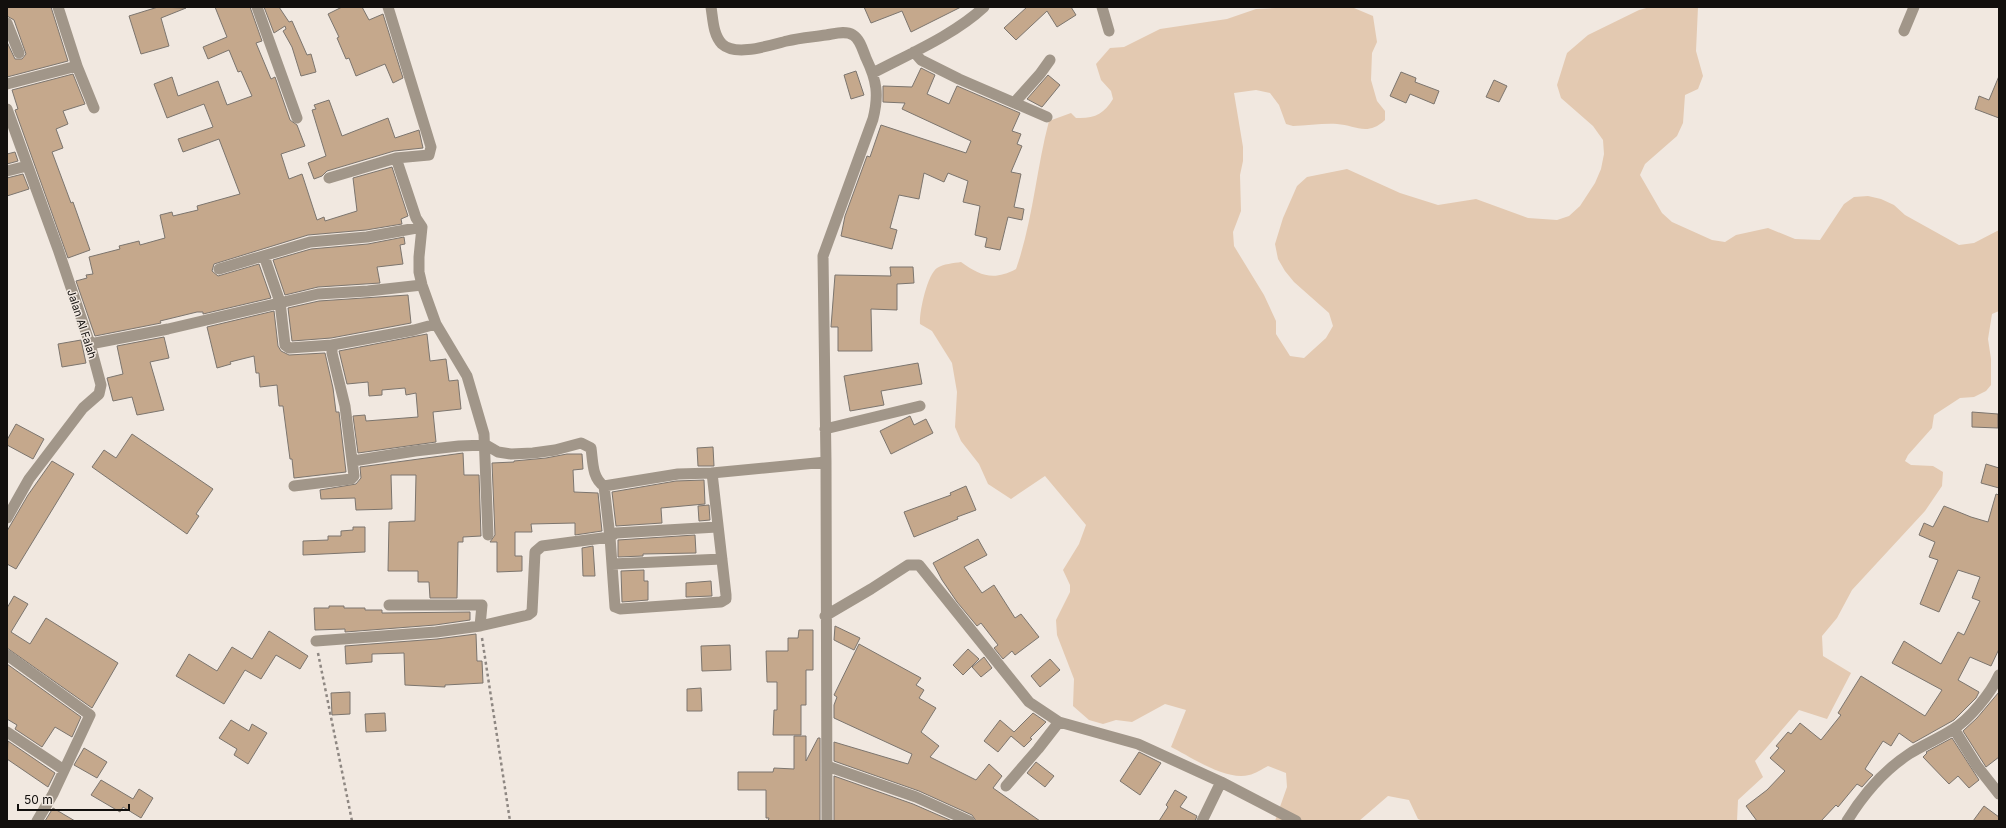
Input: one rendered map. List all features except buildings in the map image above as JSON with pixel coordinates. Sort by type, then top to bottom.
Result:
[{"type":"street","points":[[58,7],[77,66],[94,108]]},
{"type":"street","points":[[257,7],[297,118]]},
{"type":"street","points":[[329,178],[396,158],[421,157],[428,154],[432,147],[388,7]]},
{"type":"street","points":[[711,7],[715,31],[719,40],[723,45],[730,48],[752,49],[788,41],[846,32],[857,39],[874,73],[877,102],[874,120],[823,256],[826,462],[825,616],[828,766],[827,821]]},
{"type":"street","points":[[874,73],[914,52],[976,14],[984,7]]},
{"type":"street","points":[[1102,7],[1109,31]]},
{"type":"street","points":[[1904,31],[1914,7]]},
{"type":"street","points":[[7,23],[19,53]]},
{"type":"street","points":[[914,52],[921,60],[959,79],[1047,116]]},
{"type":"street","points":[[1014,103],[1040,74],[1050,60]]},
{"type":"street","points":[[7,84],[77,66]]},
{"type":"street","name":"Jalan Al Falah","points":[[7,109],[90,344],[101,385],[99,394],[83,408],[29,480],[7,518]]},
{"type":"street","points":[[396,158],[416,218],[422,227],[419,257],[419,272],[422,284],[436,324],[468,376],[480,417],[486,445],[488,535]]},
{"type":"street","points":[[7,171],[27,166]]},
{"type":"street","points":[[219,269],[310,242],[367,236],[422,227]]},
{"type":"street","points":[[264,256],[280,302],[285,345],[289,348],[332,345],[414,330],[436,324]]},
{"type":"street","points":[[90,344],[168,329],[318,294],[368,291],[422,284]]},
{"type":"street","points":[[294,486],[353,478],[353,461],[344,399],[332,353],[332,345]]},
{"type":"street","points":[[825,429],[920,406]]},
{"type":"street","points":[[353,461],[415,451],[486,445],[498,452],[518,453],[555,450],[579,443],[585,444],[591,448],[597,481],[604,486],[678,474],[712,473],[826,462]]},
{"type":"street","points":[[604,486],[610,537],[614,605],[617,609],[724,601],[726,595],[712,473]]},
{"type":"street","points":[[316,641],[436,632],[480,626],[528,615],[532,612],[536,552],[539,548],[610,537],[616,533],[717,527]]},
{"type":"street","points":[[612,564],[722,559]]},
{"type":"street","points":[[825,616],[908,565],[920,565],[1029,702],[1059,722],[1138,744],[1221,782],[1296,821]]},
{"type":"street","points":[[389,605],[482,605],[480,626]]},
{"type":"street","points":[[7,655],[90,715],[64,770],[37,821]]},
{"type":"street","points":[[1847,821],[1858,803],[1877,781],[1908,755],[1954,729],[1978,707],[1999,676]]},
{"type":"street","points":[[1006,786],[1059,722]]},
{"type":"street","points":[[1954,729],[1977,766],[1999,793]]},
{"type":"street","points":[[7,732],[64,770]]},
{"type":"street","points":[[828,766],[916,797],[969,821]]},
{"type":"street","points":[[1202,821],[1221,782]]},
{"type":"path","points":[[480,626],[510,821]]},
{"type":"path","points":[[316,641],[352,821]]},
{"type":"shaded area","points":[[1298,7],[1354,8],[1373,16],[1377,42],[1372,53],[1371,80],[1377,101],[1385,111],[1385,120],[1379,125],[1367,129],[1337,124],[1293,126],[1286,124],[1279,105],[1270,93],[1256,90],[1234,93],[1243,147],[1243,161],[1240,175],[1241,211],[1233,232],[1234,246],[1264,295],[1276,321],[1276,334],[1290,356],[1304,358],[1326,338],[1333,326],[1329,313],[1294,282],[1278,259],[1275,244],[1283,218],[1297,186],[1307,177],[1347,169],[1400,193],[1438,205],[1476,199],[1528,218],[1557,220],[1569,216],[1580,206],[1595,183],[1601,169],[1604,154],[1603,140],[1593,126],[1561,98],[1557,85],[1567,53],[1588,35],[1639,10],[1650,7],[1698,7],[1696,51],[1703,76],[1698,89],[1685,95],[1683,123],[1677,136],[1645,164],[1640,175],[1662,213],[1672,222],[1712,240],[1725,242],[1736,235],[1768,228],[1795,239],[1820,240],[1844,204],[1854,197],[1868,196],[1881,199],[1894,205],[1905,215],[1959,245],[1974,243],[1999,230],[1999,311],[1992,314],[1988,339],[1991,359],[1991,385],[1986,391],[1974,397],[1960,398],[1934,415],[1932,428],[1908,455],[1905,461],[1911,465],[1933,466],[1943,472],[1942,486],[1925,511],[1852,590],[1837,618],[1822,636],[1823,656],[1851,673],[1827,719],[1799,710],[1755,761],[1763,777],[1738,800],[1737,821],[1423,821],[1418,819],[1409,800],[1388,796],[1359,821],[1275,821],[1287,787],[1286,773],[1268,766],[1249,775],[1230,775],[1198,762],[1171,747],[1186,710],[1165,704],[1132,722],[1116,720],[1103,724],[1089,720],[1073,706],[1074,679],[1057,635],[1056,620],[1070,592],[1070,585],[1063,570],[1079,544],[1086,525],[1045,476],[1011,499],[988,484],[979,464],[961,441],[955,427],[957,392],[952,363],[932,331],[920,324],[922,303],[927,286],[933,272],[937,268],[949,264],[961,262],[981,274],[994,276],[1008,273],[1016,269],[1022,251],[1049,121],[1071,113],[1076,118],[1088,118],[1102,112],[1110,104],[1113,99],[1111,91],[1101,80],[1096,64],[1110,48],[1124,47],[1160,29],[1227,19],[1256,9]]}]
